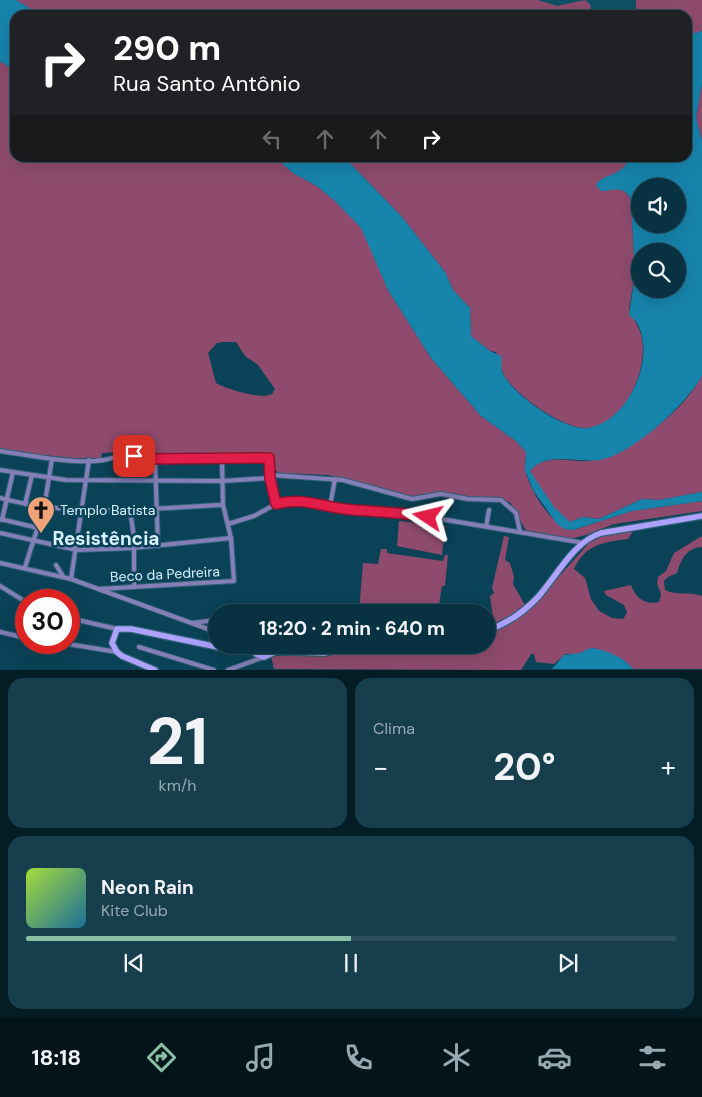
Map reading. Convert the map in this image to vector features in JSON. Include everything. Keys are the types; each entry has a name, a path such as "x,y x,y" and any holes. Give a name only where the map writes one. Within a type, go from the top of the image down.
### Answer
{"main road":[{"path":"496,627 526,608 584,543 601,533 702,516"},
{"path":"155,670 117,652 112,643 117,629 131,629 208,646"},
{"path":"259,654 264,657 270,654"}],"street":[{"path":"0,451 52,458 90,460 112,458"},
{"path":"134,456 155,459 269,458 270,476 276,504"},
{"path":"25,568 44,508 52,458"},
{"path":"155,459 158,546"},
{"name":"Beco da Pedreira","path":"99,589 234,581 228,524 223,505 222,459"},
{"path":"71,579 90,460"},
{"path":"0,470 50,479 86,481 222,481 270,476 334,479 412,499 442,494 468,499 502,500 516,513 520,532"},
{"path":"13,472 1,520 38,528"},
{"path":"25,504 32,475"},
{"path":"330,506 334,479"},
{"path":"0,498 44,508 82,510 223,505"},
{"path":"228,524 254,516 276,504 299,500 330,506 399,512 584,543"},
{"path":"130,509 134,587"},
{"path":"486,527 489,510"},
{"path":"0,532 77,550 133,548 230,538"},
{"path":"0,563 71,579 208,629"},
{"path":"56,565 64,577"},
{"path":"0,586 15,595"},
{"path":"80,621 117,629"},
{"path":"190,623 208,621"},
{"path":"0,632 15,635"},
{"path":"80,646 117,652"},
{"path":"139,647 214,670"},
{"path":"249,662 254,654"},
{"path":"228,670 264,657"}],"shaded area":[{"path":"0,0 16,0 33,10 10,10 10,68 0,61"},
{"path":"16,0 538,0 557,6 585,0 590,4 591,10 33,10"},
{"path":"523,0 673,0 675,10 531,10"},
{"path":"636,0 702,0 702,31 692,34 692,10 639,10 636,8"},
{"path":"702,31 702,84 696,118 702,140 702,376 684,400 659,425 631,447 604,459 555,459 546,461 537,464 530,471 554,507 570,522 583,517 599,519 642,499 659,500 702,492 702,501 632,511 573,530 564,529 557,524 533,490 525,470 526,452 516,441 481,416 431,358 388,290 361,228 335,201 317,186 293,173 281,162 349,162 402,217 445,272 453,290 470,308 471,336 490,351 501,356 502,371 515,390 526,400 553,418 578,428 588,428 602,423 615,414 635,386 641,370 643,353 642,337 637,323 629,315 631,298 686,298 686,243 633,243 633,233 686,233 686,178 631,178 631,200 629,195 622,190 601,191 596,185 599,181 621,169 628,162 692,162 692,34"},
{"path":"0,61 10,68 10,162 281,162 293,173 317,186 362,228 388,290 431,358 481,416 516,441 526,452 526,472 532,489 550,516 565,528 573,530 632,511 702,501 702,511 614,524 586,535 569,539 528,534 510,502 446,493 415,498 403,496 360,482 328,475 279,473 275,470 274,460 268,458 140,457 138,451 102,453 101,458 74,458 0,451","holes":["236,342 245,356 258,365 275,389 272,394 252,395 216,383 208,353 217,343"]},
{"path":"702,84 702,140 696,118"},
{"path":"349,162 628,162 622,171 615,174 605,191 613,189 624,191 631,200 631,233 633,233 633,243 631,243 631,298 629,310 641,334 643,351 637,380 623,406 613,417 601,424 588,428 568,424 556,419 532,403 513,387 505,377 496,352 490,351 471,336 470,308 453,290 445,272 402,217"},
{"path":"702,376 702,492 659,500 642,499 599,519 583,517 570,522 552,506 537,485 530,471 536,465 549,460 588,461 624,447 650,431 674,412 694,389"},
{"path":"399,521 445,526 442,555 397,546"},
{"path":"633,531 628,539 611,541 590,549 584,554 574,569 585,578 591,599 599,611 612,618 623,619 627,613 624,605 606,595 604,591 631,585 635,594 641,600 654,603 659,602 661,594 657,583 658,577 666,571 674,553 702,536 702,547 688,552 682,559 677,573 664,581 665,590 670,592 702,596 702,669 633,669 622,659 594,648 577,654 566,654 554,664 536,662 534,654 531,654 521,670 274,669 271,656 496,654 496,629 512,622 528,611 590,542 604,535"},
{"path":"504,536 509,537 505,560 510,563 514,577 513,584 525,605 507,618 496,622 496,604 491,604 490,596 494,593 492,588"},
{"path":"381,549 387,549 387,553 443,561 445,555 448,555 445,586 442,586 439,604 360,604 363,563 378,564"},
{"path":"590,648 614,654 633,669 552,669 564,655 580,653"}],"place":[{"name":"Templo Batista","path":"41,534"}],"district":[{"name":"Resistência","path":"106,538"}],"route":[{"path":"134,456 144,459 192,460 269,458 270,478 276,504 290,500 299,500 344,509 380,510 428,517"}]}
